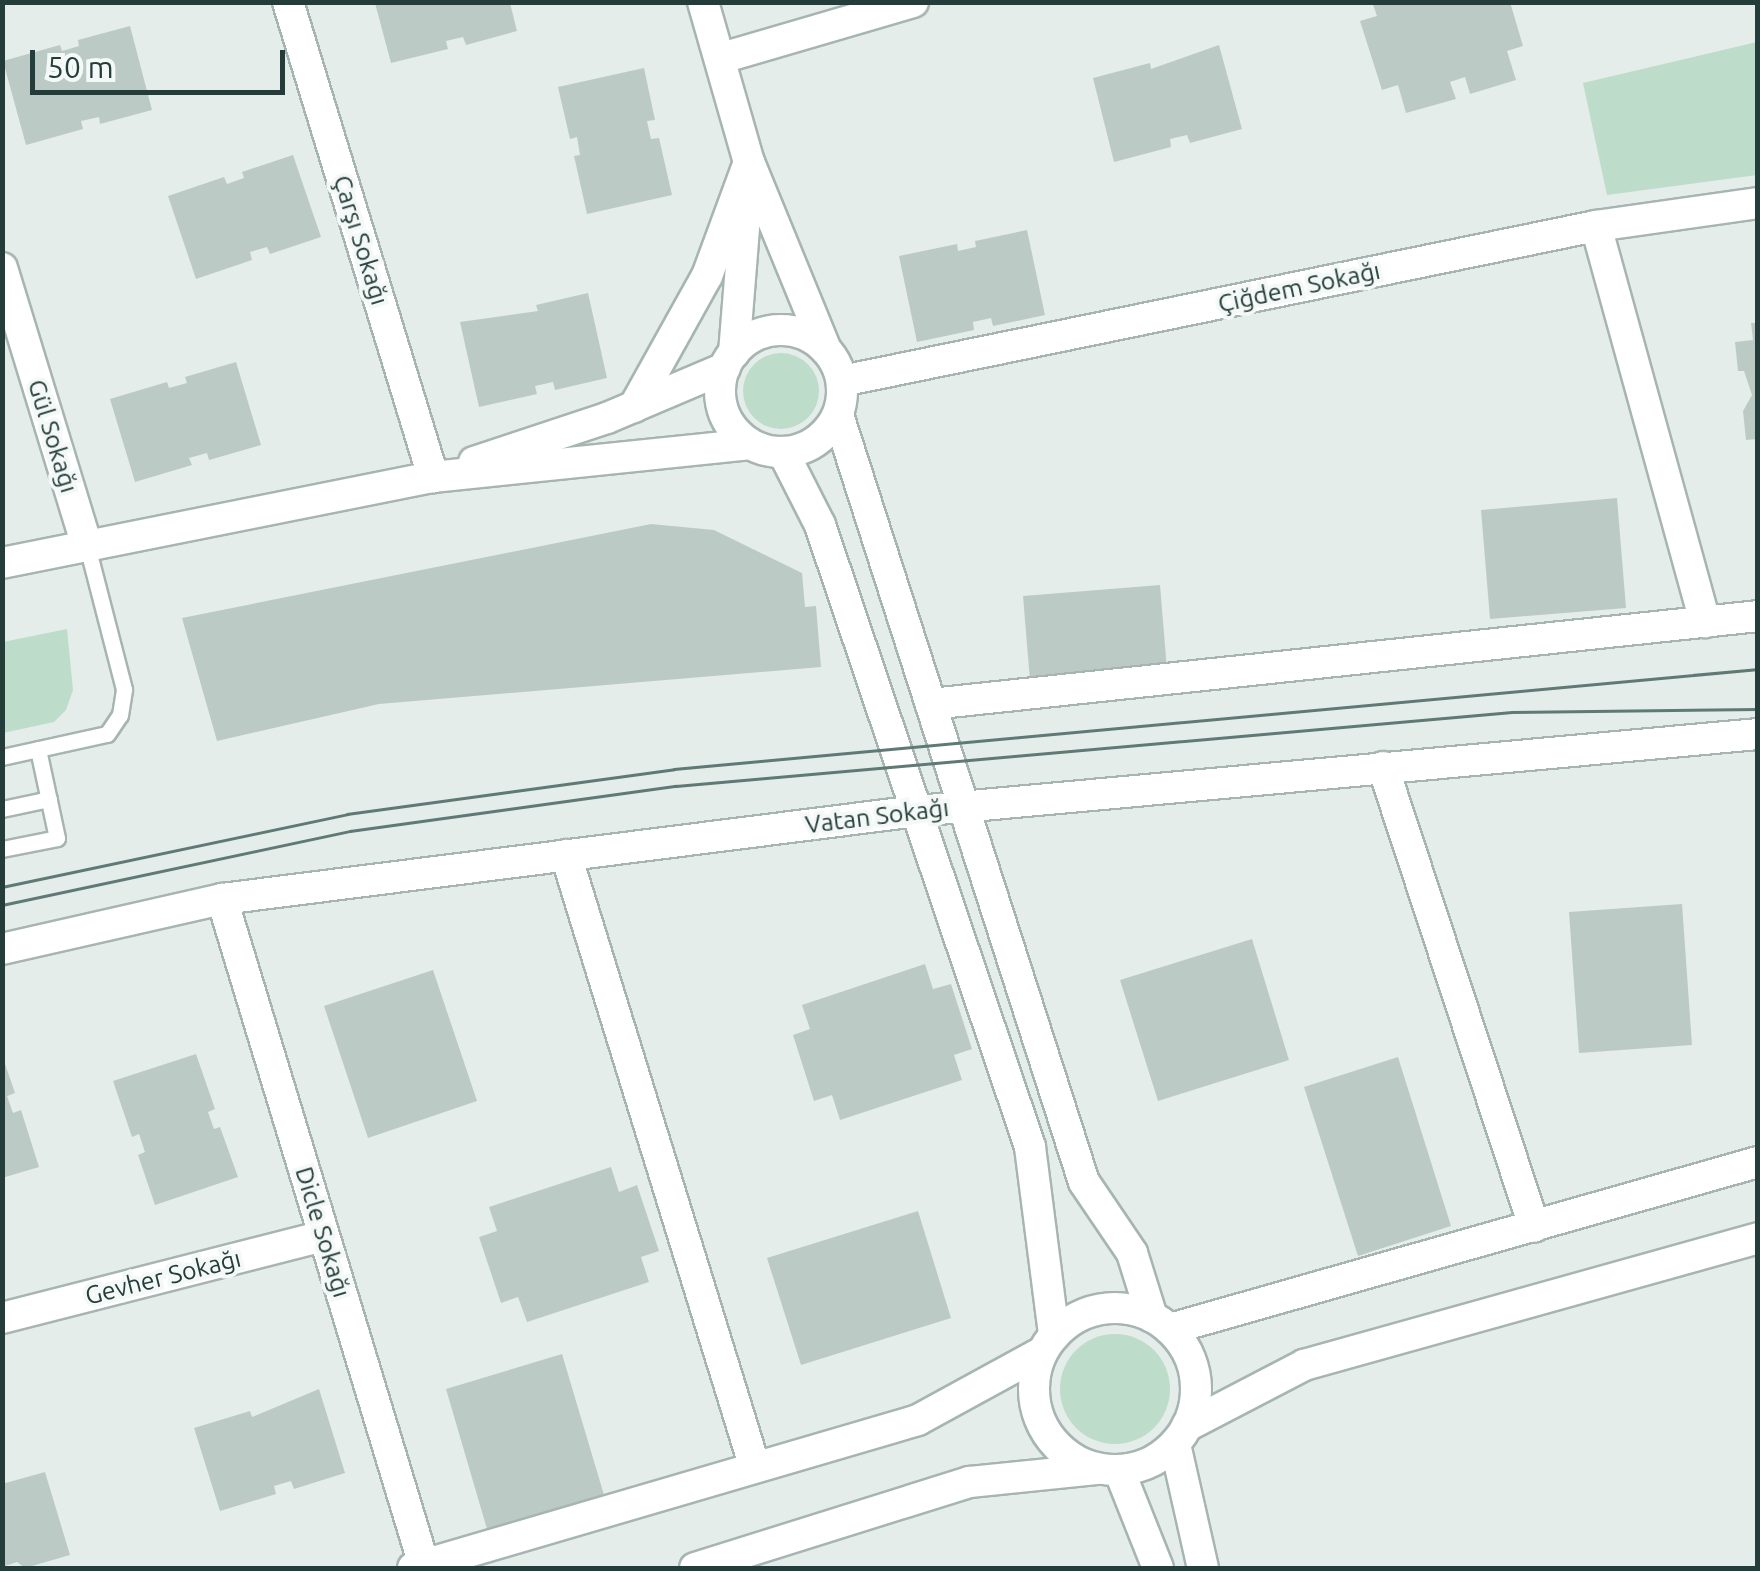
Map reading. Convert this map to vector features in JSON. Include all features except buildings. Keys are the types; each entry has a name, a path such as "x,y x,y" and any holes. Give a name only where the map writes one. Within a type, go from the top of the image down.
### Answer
{"street":[{"name":"Çarşı Sokağı","path":"288,2 433,477"},
{"path":"704,2 749,162 842,381 838,415 1084,1182 1132,1253 1161,1323 1188,1355 1196,1385 1181,1435 1204,1568"},
{"path":"722,58 914,2"},
{"path":"634,407 707,276 749,162"},
{"path":"749,162 726,419 750,444"},
{"name":"Çiğdem Sokağı","path":"842,381 1596,226 1758,204"},
{"path":"1596,226 1704,622"},
{"name":"Gül Sokağı","path":"2,268 87,546"},
{"path":"433,477 634,407 779,331 826,350"},
{"path":"2,563 433,477 750,444 783,452 816,442 838,415"},
{"path":"783,452 820,525 1030,1147 1048,1344 1034,1393 1046,1434 1060,1449 1108,1470 1158,1568"},
{"path":"931,704 1758,616"},
{"name":"Vatan Sokağı","path":"2,949 222,898 917,811 1758,734"},
{"path":"1383,768 1534,1227"},
{"path":"566,856 755,1468"},
{"name":"Dicle Sokağı","path":"222,898 418,1567"},
{"path":"418,1567 918,1420 1048,1344 1090,1312 1111,1308 1161,1323 1534,1227 1758,1162"},
{"name":"Gevher Sokağı","path":"2,1318 324,1236"},
{"path":"695,1568 970,1482 1140,1466 1181,1435 1304,1365 1758,1238"}],"lane":[{"path":"2,757 108,734 124,702 87,546"},
{"path":"2,849 57,838 38,749"},
{"path":"2,809 49,799"}],"green space":[{"path":"1757,42 1757,175 1607,195 1583,83"},
{"path":"781,353 808,364 819,391 808,418 781,429 754,418 743,391 754,364"},
{"path":"67,629 73,690 66,710 54,722 3,733 3,642"},
{"path":"1115,1334 1136,1338 1154,1350 1166,1368 1170,1389 1166,1410 1154,1428 1136,1440 1115,1444 1094,1440 1076,1428 1064,1410 1060,1389 1064,1368 1076,1350 1094,1338"}],"tram line":[{"path":"2,887 347,814 674,769 1758,669"},
{"path":"2,905 350,831 676,786 1512,712 1758,709"}]}
